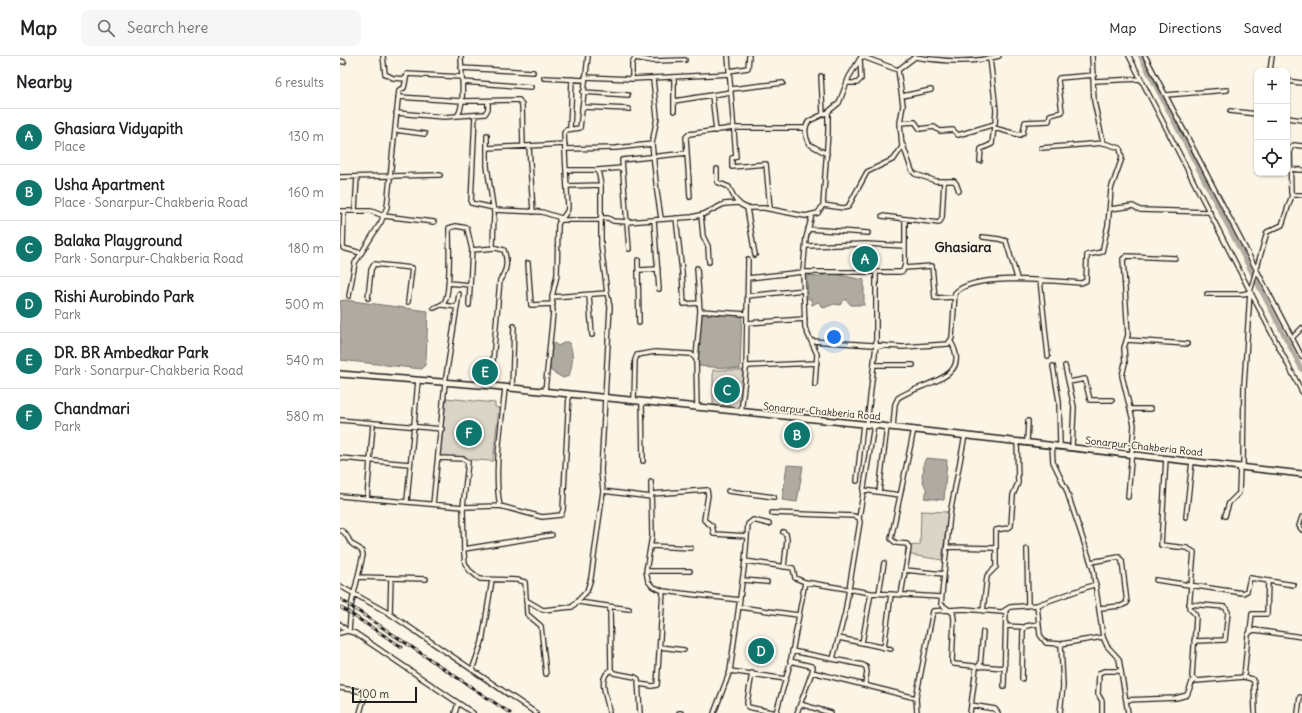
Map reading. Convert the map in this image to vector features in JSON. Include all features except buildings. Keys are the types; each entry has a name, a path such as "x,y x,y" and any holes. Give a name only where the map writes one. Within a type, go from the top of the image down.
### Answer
{"main road":[{"name":"Sonarpur-Chakberia Road","path":"340,374 545,391 697,408 914,429 1302,474"}],"street":[{"path":"384,56 384,70 387,76 406,79"},
{"path":"457,116 460,113 462,101 461,56"},
{"path":"545,391 552,297 557,275 560,219 568,211 565,131 580,128 588,56"},
{"path":"728,56 736,157 732,158 732,166 766,164 770,209"},
{"path":"544,78 653,79 730,73 748,68 749,56"},
{"path":"898,70 914,56 948,62 999,56"},
{"path":"1092,56 1094,101 1104,143"},
{"path":"1129,56 1302,392"},
{"path":"1145,56 1302,357"},
{"path":"1270,68 1272,56"},
{"path":"632,79 632,63 636,57 653,61 685,60"},
{"path":"861,57 898,70"},
{"path":"827,154 809,144 805,128 809,120 828,112 839,103 846,83 861,57"},
{"path":"846,83 857,83 861,79 861,57"},
{"path":"980,161 980,151 992,144 995,124 996,110 990,58"},
{"path":"461,68 533,72"},
{"path":"823,205 848,207 867,172 894,158 899,153 902,147 900,123 903,105 898,70"},
{"path":"349,296 353,268 384,216 391,176 399,89 404,88 408,74 462,77"},
{"path":"994,128 1020,135 1023,133 1025,122 1049,121 1050,115 1062,112 1059,78 1094,75"},
{"path":"821,76 823,114"},
{"path":"674,78 674,111"},
{"path":"570,129 572,79"},
{"path":"653,79 658,117 652,144 661,218"},
{"path":"1094,81 1141,79"},
{"path":"462,82 531,87"},
{"path":"1290,82 1302,83"},
{"path":"674,101 712,95 731,90 783,83"},
{"path":"902,96 931,90"},
{"path":"1166,95 1227,90"},
{"path":"583,92 628,95"},
{"path":"712,95 716,131"},
{"path":"398,97 462,101 516,100 521,102 523,146"},
{"path":"396,113 444,117 483,115 486,112 488,101"},
{"path":"582,107 629,109"},
{"path":"1230,111 1254,114"},
{"path":"717,169 717,182 729,187 739,203 747,208 770,209 789,214 812,215 822,210 827,154 828,112"},
{"path":"475,115 472,203 494,209 546,213 560,219 608,218 613,221 628,222 701,215 724,204 739,203"},
{"path":"1290,118 1302,120"},
{"path":"900,123 914,122 920,129 934,127 940,131 953,130 958,135 995,124"},
{"path":"690,197 687,135 733,128 805,128"},
{"path":"395,130 425,134"},
{"path":"487,135 487,166 494,209 493,242 495,248"},
{"path":"901,140 912,171 921,177 936,182 954,181 959,191"},
{"path":"879,492 890,427 895,404 898,398 947,376 955,368 956,353 951,342 955,293 964,286 1017,278 1082,283 1086,281 1087,255 1102,252 1107,233 1111,189 1122,158 1120,148 1104,143 1041,148"},
{"path":"487,148 565,144"},
{"path":"565,149 652,144"},
{"path":"530,146 533,212"},
{"path":"1225,516 1229,503 1239,493 1250,292 1253,287 1267,232 1282,225 1292,195 1290,170 1291,147 1302,146"},
{"path":"629,249 622,160 687,154"},
{"path":"566,170 622,168"},
{"path":"526,600 543,610 562,610 572,607 587,591 591,578 604,491 601,471 610,307 607,293 600,219 601,185 598,170"},
{"path":"1290,170 1302,170"},
{"path":"340,177 440,175"},
{"path":"355,210 357,177"},
{"path":"882,216 936,223 941,222 944,181"},
{"path":"567,186 601,185"},
{"path":"1292,195 1302,195"},
{"path":"1110,209 1133,206 1140,210 1210,212"},
{"path":"747,208 755,255"},
{"path":"361,253 343,248 342,211 371,211 384,216 434,222"},
{"path":"701,215 703,236 708,246 709,262"},
{"path":"812,215 808,229 806,246 804,290 806,335 812,342 817,354 816,385"},
{"path":"676,218 684,304 699,303"},
{"path":"904,268 905,219"},
{"path":"654,220 659,289"},
{"path":"442,305 446,299 448,283 449,228 456,226 467,228 470,236 472,249 469,305"},
{"path":"808,229 868,233"},
{"path":"983,237 1006,241 1017,278"},
{"path":"806,246 866,244 905,246"},
{"path":"472,249 495,248 504,250 506,272 500,280 492,386"},
{"path":"1128,497 1134,425 1122,376 1125,363 1124,348 1128,340 1124,257 1175,258"},
{"path":"741,412 746,369 748,259"},
{"path":"638,260 639,323"},
{"path":"528,263 531,304 552,304"},
{"path":"368,298 371,270 374,264 412,268 408,302"},
{"path":"748,278 804,272 896,273 903,271 904,268 932,266 935,298 954,297"},
{"path":"697,268 700,311 696,359 697,408"},
{"path":"638,270 658,269"},
{"path":"857,481 876,345 876,272"},
{"path":"1040,280 1048,356"},
{"path":"448,283 470,285"},
{"path":"747,296 804,290"},
{"path":"1207,294 1243,294 1250,292"},
{"path":"552,297 607,293"},
{"path":"433,504 442,429 445,383 458,294"},
{"path":"589,294 592,335"},
{"path":"434,308 442,305 457,307"},
{"path":"700,311 747,314"},
{"path":"747,323 805,318"},
{"path":"512,388 514,326"},
{"path":"1292,338 1302,328"},
{"path":"1128,340 1188,344"},
{"path":"812,342 915,347 951,342"},
{"path":"634,401 636,355 655,352 691,354 696,359"},
{"path":"746,369 748,366 785,366 817,363"},
{"path":"874,365 914,365"},
{"path":"1053,366 1058,396 1060,446"},
{"path":"1065,366 1074,407 1072,447"},
{"path":"1069,382 1085,379 1090,400 1112,400"},
{"path":"407,501 418,381"},
{"path":"500,506 498,494 500,437 505,388"},
{"path":"340,496 464,507 500,506 542,517 561,515 563,510 568,394"},
{"path":"642,402 643,461"},
{"path":"1130,409 1151,409"},
{"path":"340,420 442,429"},
{"path":"1027,442 1028,421"},
{"path":"366,498 371,461 373,424"},
{"path":"833,659 849,590 860,522 858,518 874,425"},
{"path":"901,594 908,545 893,543 891,539 914,429"},
{"path":"965,435 950,514 941,597 943,607 950,610 954,619 952,662 980,667 1005,668"},
{"path":"983,611 987,576 996,567 996,530 1011,526 1013,495 1018,483 1017,441"},
{"path":"1052,445 1052,462 1066,489 1091,562 1100,608 1103,637 1107,646 1119,659 1128,713"},
{"path":"340,458 410,464"},
{"path":"438,458 464,459 468,462 464,507 465,563 474,576 485,581 523,580 526,585 526,614 541,626 546,674"},
{"path":"1126,700 1176,698 1187,695 1193,680 1196,617 1195,614 1190,611 1189,604 1194,552 1187,548 1162,545 1166,458"},
{"path":"1186,517 1192,461"},
{"path":"651,482 651,546 646,571 648,581 652,586 663,591 740,600"},
{"path":"604,491 651,495 707,490 708,495 704,520 712,526 714,534 747,536"},
{"path":"863,490 900,495"},
{"path":"728,491 774,497"},
{"path":"772,513 854,516 858,518"},
{"path":"1302,517 1299,526 1302,530"},
{"path":"714,713 730,671 746,561 749,521 757,520 769,524"},
{"path":"340,530 345,532 351,543 363,552 348,631"},
{"path":"783,532 786,534 787,540 784,566"},
{"path":"464,549 552,535"},
{"path":"651,546 691,548"},
{"path":"947,547 996,548"},
{"path":"1027,549 1028,606"},
{"path":"1091,562 1119,557 1122,561 1127,603 1125,605 1100,608"},
{"path":"746,561 793,568 795,578 805,582 849,590 941,597"},
{"path":"879,593 884,563"},
{"path":"905,570 944,574"},
{"path":"646,571 690,571"},
{"path":"359,576 426,579"},
{"path":"390,614 391,578"},
{"path":"1156,580 1191,584 1243,593 1247,591 1250,578 1294,586"},
{"path":"472,670 482,642 492,580"},
{"path":"743,580 767,582"},
{"path":"1244,678 1248,635 1250,632 1252,614 1267,614 1268,581"},
{"path":"752,673 747,706 757,711 776,713 790,661 805,582"},
{"path":"917,713 916,698 932,614 936,610 1006,610 1010,607 1037,605 1096,584"},
{"path":"340,586 390,614 536,713"},
{"path":"639,684 652,686 657,685 663,591"},
{"path":"862,643 871,592"},
{"path":"884,648 891,594"},
{"path":"578,602 610,608 629,609"},
{"path":"1189,604 1225,607 1228,612 1225,640 1194,641"},
{"path":"1037,605 1038,624 1042,640 1046,643 1061,644 1103,637"},
{"path":"739,607 798,615"},
{"path":"610,608 611,670"},
{"path":"1004,686 1006,610"},
{"path":"340,624 348,631 355,633 473,713"},
{"path":"1006,626 1024,627 1038,624"},
{"path":"1022,679 1024,627"},
{"path":"1250,632 1255,630 1302,637"},
{"path":"340,633 348,631"},
{"path":"980,667 983,632"},
{"path":"838,638 891,649"},
{"path":"1060,713 1063,686 1061,644"},
{"path":"660,647 684,650"},
{"path":"792,651 866,667 867,672 865,684"},
{"path":"790,661 813,667 797,713"},
{"path":"970,713 976,672 976,668 974,666"},
{"path":"611,670 614,673 635,677 639,684 640,713"},
{"path":"609,712 603,681 605,675 611,670"},
{"path":"730,671 786,679"},
{"path":"1102,713 1102,701 1098,694 1099,673 1104,671 1121,671"},
{"path":"812,672 865,684 916,698"},
{"path":"1193,680 1249,678 1254,682 1255,713"},
{"path":"340,688 366,692 360,713"},
{"path":"1298,713 1300,697"},
{"path":"455,713 458,703"},
{"path":"800,704 831,713"},
{"path":"970,705 995,709 998,713"},
{"path":"989,708 989,713"}],"shaded area":[{"path":"830,273 864,280 864,305 851,305 845,299 840,305 834,304 824,308 818,302 812,305 811,299 808,299 807,275 818,277"},
{"path":"345,300 428,311 426,360 422,369 340,360 340,301"},
{"path":"704,313 742,316 740,369 698,366 699,330 701,315"},
{"path":"565,342 569,342 572,350 572,359 569,376 563,378 551,371 549,362 551,346 554,343 558,346"},
{"path":"479,364 492,364 491,381 477,379"},
{"path":"713,370 743,370 740,408 713,405"},
{"path":"446,398 495,403 495,407 499,408 493,461 440,458"},
{"path":"926,458 947,460 944,500 924,498 927,491 922,475 924,470 923,465"},
{"path":"787,465 803,466 797,502 782,500"},
{"path":"921,511 948,512 942,560 905,554 906,546 920,545"},
{"path":"753,641 771,643 768,662 752,660"}],"waterway":[{"path":"1140,56 1302,370"}],"railway":[{"path":"340,599 510,713"},
{"path":"340,607 402,647"}],"place":[{"name":"Ghasiara Vidyapith","path":"865,259"},
{"name":"DR. BR Ambedkar Park","path":"485,372"},
{"name":"Balaka Playground","path":"727,390"},
{"name":"Chandmari","path":"469,433"},
{"name":"Usha Apartment","path":"797,435"},
{"name":"Rishi Aurobindo Park","path":"761,651"}],"district":[{"name":"Ghasiara","path":"963,247"}]}
